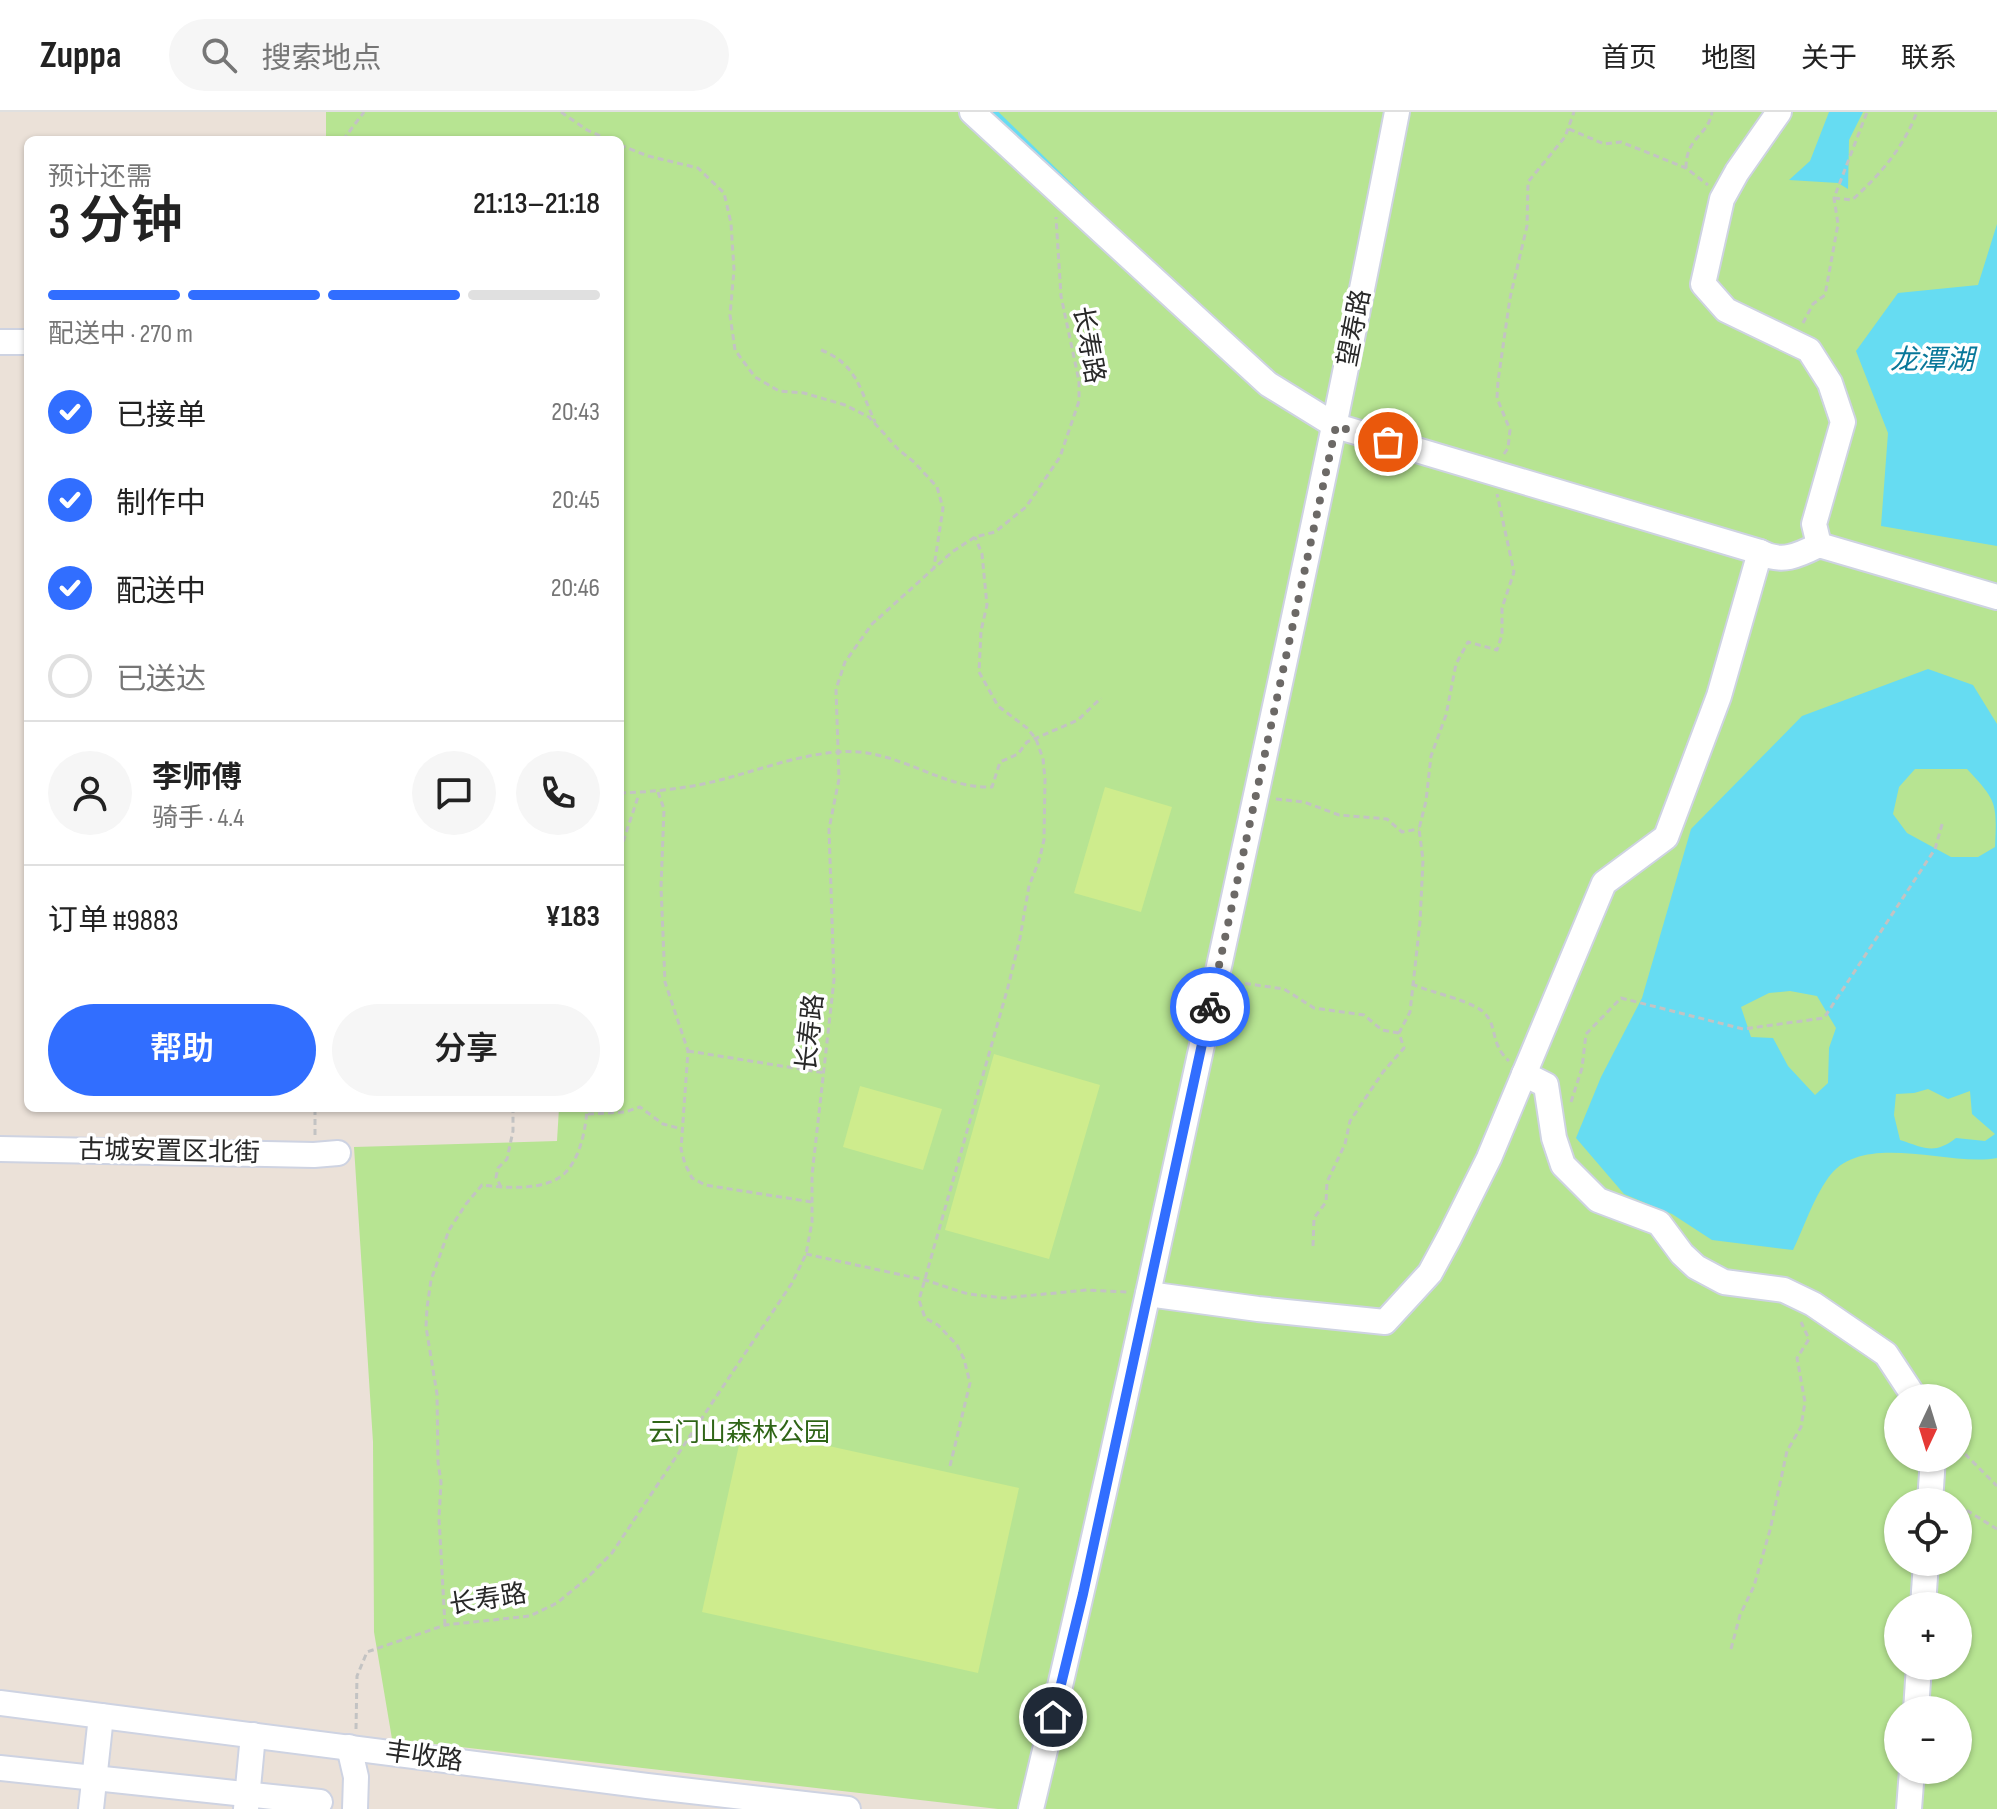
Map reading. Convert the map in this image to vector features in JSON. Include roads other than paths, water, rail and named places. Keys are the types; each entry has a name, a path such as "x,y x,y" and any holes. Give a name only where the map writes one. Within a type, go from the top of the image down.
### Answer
{"street":[{"path":"972,112 1268,384 1336,426 1770,557 1790,559 1819,545 1997,597"},
{"name":"望寿路","path":"1031,1809 1083,1594 1217,979 1336,426 1397,112"},
{"path":"1779,112 1722,199 1703,284 1726,310 1809,350 1830,383 1843,422 1814,524 1819,545"},
{"path":"0,342 24,342"},
{"path":"1148,1294 1385,1322 1430,1273 1489,1158 1604,883 1666,837 1719,696 1760,552"},
{"path":"1524,1074 1546,1085 1554,1138 1563,1165 1598,1200 1659,1223 1696,1267 1724,1282 1784,1290 1813,1304 1886,1354 1906,1384"},
{"name":"古城安置区北街","path":"0,1149 326,1154"},
{"name":"丰收路","path":"0,1703 349,1747 645,1798 848,1809"},
{"path":"91,1809 101,1716"},
{"path":"246,1809 253,1735"},
{"path":"349,1747 356,1777 355,1809"},
{"path":"0,1768 320,1802"},
{"path":"1909,1809 1911,1784"}],"water":[{"path":"1829,112 1863,112 1849,140 1848,189 1838,183 1789,180 1810,161"},
{"name":"龙潭湖","path":"1997,224 1997,546 1881,526 1888,433 1856,351 1898,293 1978,285"},
{"path":"1928,669 1973,685 1997,724 1997,1158 1883,1153 1862,1156 1843,1164 1823,1186 1793,1250 1712,1240 1672,1214 1624,1194 1576,1138 1601,1077 1642,998 1691,829 1802,716","holes":["1915,769 1967,769 1993,804 1995,847 1978,857 1951,857 1907,833 1893,814 1899,787","1790,991 1817,996 1836,1028 1829,1048 1828,1083 1815,1095 1788,1066 1773,1038 1751,1037 1741,1007 1769,993","1928,1089 1948,1099 1970,1091 1972,1114 1995,1134 1985,1141 1956,1138 1935,1148 1900,1140 1894,1115 1896,1094"]}],"waterway":[{"path":"995,112 1087,202"}],"park label":[{"name":"云门山森林公园","path":"739,1433"}]}
